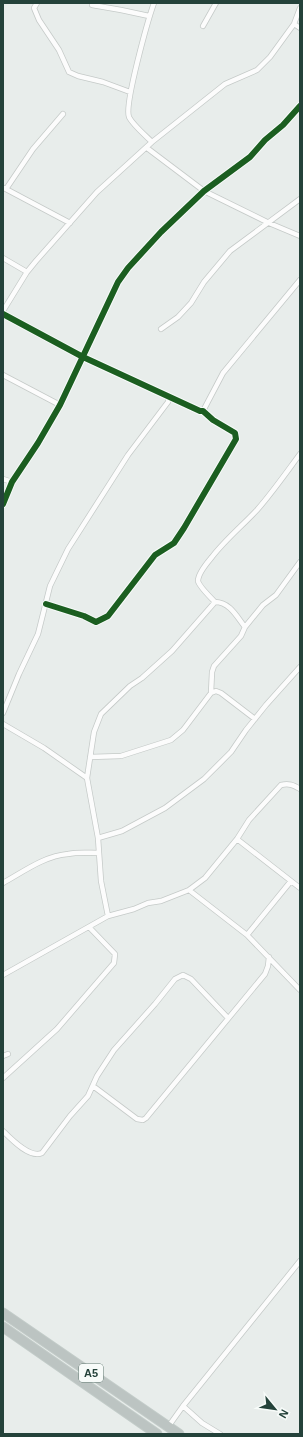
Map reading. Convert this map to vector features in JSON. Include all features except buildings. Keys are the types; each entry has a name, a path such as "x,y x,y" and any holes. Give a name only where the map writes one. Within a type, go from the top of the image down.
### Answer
{"highway":[{"name":"A5","path":"3,1313 179,1434"},
{"name":"A5","path":"3,1327 157,1434"}],"street":[{"path":"37,3 34,8 39,20 59,50 69,72 130,92"},
{"path":"152,142 129,117 128,109 130,92 154,3"},
{"path":"203,26 216,3"},
{"path":"92,5 150,16"},
{"path":"46,604 84,616 96,622 101,621 108,616 155,555 174,543 236,439 235,433 213,420 203,411 169,398 83,357 3,313 27,272 97,192 152,142 225,84 257,70 270,57 294,24 300,8"},
{"path":"294,24 300,28"},
{"path":"3,504 12,482 38,443 60,405 118,282 128,268 161,232 204,190 250,157 300,106"},
{"path":"63,114 33,148 4,188 70,223"},
{"path":"147,148 204,190 269,223 300,236"},
{"path":"161,329 178,317 191,303 204,282 230,251 300,199"},
{"path":"3,258 27,272"},
{"path":"203,411 223,374 300,280"},
{"path":"3,375 60,405"},
{"path":"3,712 38,634 50,586 68,549 128,455 168,402 169,398"},
{"path":"245,627 229,606 220,602 215,602 199,584 198,579 201,572 220,546 256,511 300,454"},
{"path":"3,479 12,482"},
{"path":"90,757 121,756 150,745 171,740 184,730 211,693 212,672 214,666 241,636 245,627 263,605 276,595 300,562"},
{"path":"108,916 101,881 98,838 87,778 94,732 100,714 130,686 142,678 172,651 215,602"},
{"path":"98,838 122,830 165,808 204,779 231,752 255,719 300,667"},
{"path":"211,693 216,691 221,693 255,719"},
{"path":"3,724 44,748 87,778"},
{"path":"3,975 108,916 134,909 148,903 161,901 189,890 205,878 237,839 249,820 280,785 293,785 300,789"},
{"path":"237,839 300,888"},
{"path":"3,883 34,865 52,857 67,854 99,853"},
{"path":"247,935 291,882"},
{"path":"189,890 247,935 300,990"},
{"path":"3,1078 57,1029 114,963 116,954 89,927"},
{"path":"93,1086 137,1119 143,1120 265,974 269,957"},
{"path":"3,1131 16,1144 32,1154 38,1155 45,1149 70,1116 88,1096 114,1050 179,976 184,975 191,979 228,1018"},
{"path":"168,1427 183,1406 300,1261"},
{"path":"183,1406 202,1423 220,1434"}],"cycle path":[{"path":"3,504 12,482 38,443 60,405 118,282 128,268 161,232 204,191 250,157 300,106"},
{"path":"3,314 83,357 200,411 203,411 213,420 235,433 236,439 174,543 155,555 108,616 96,622 84,616 46,604"}]}
